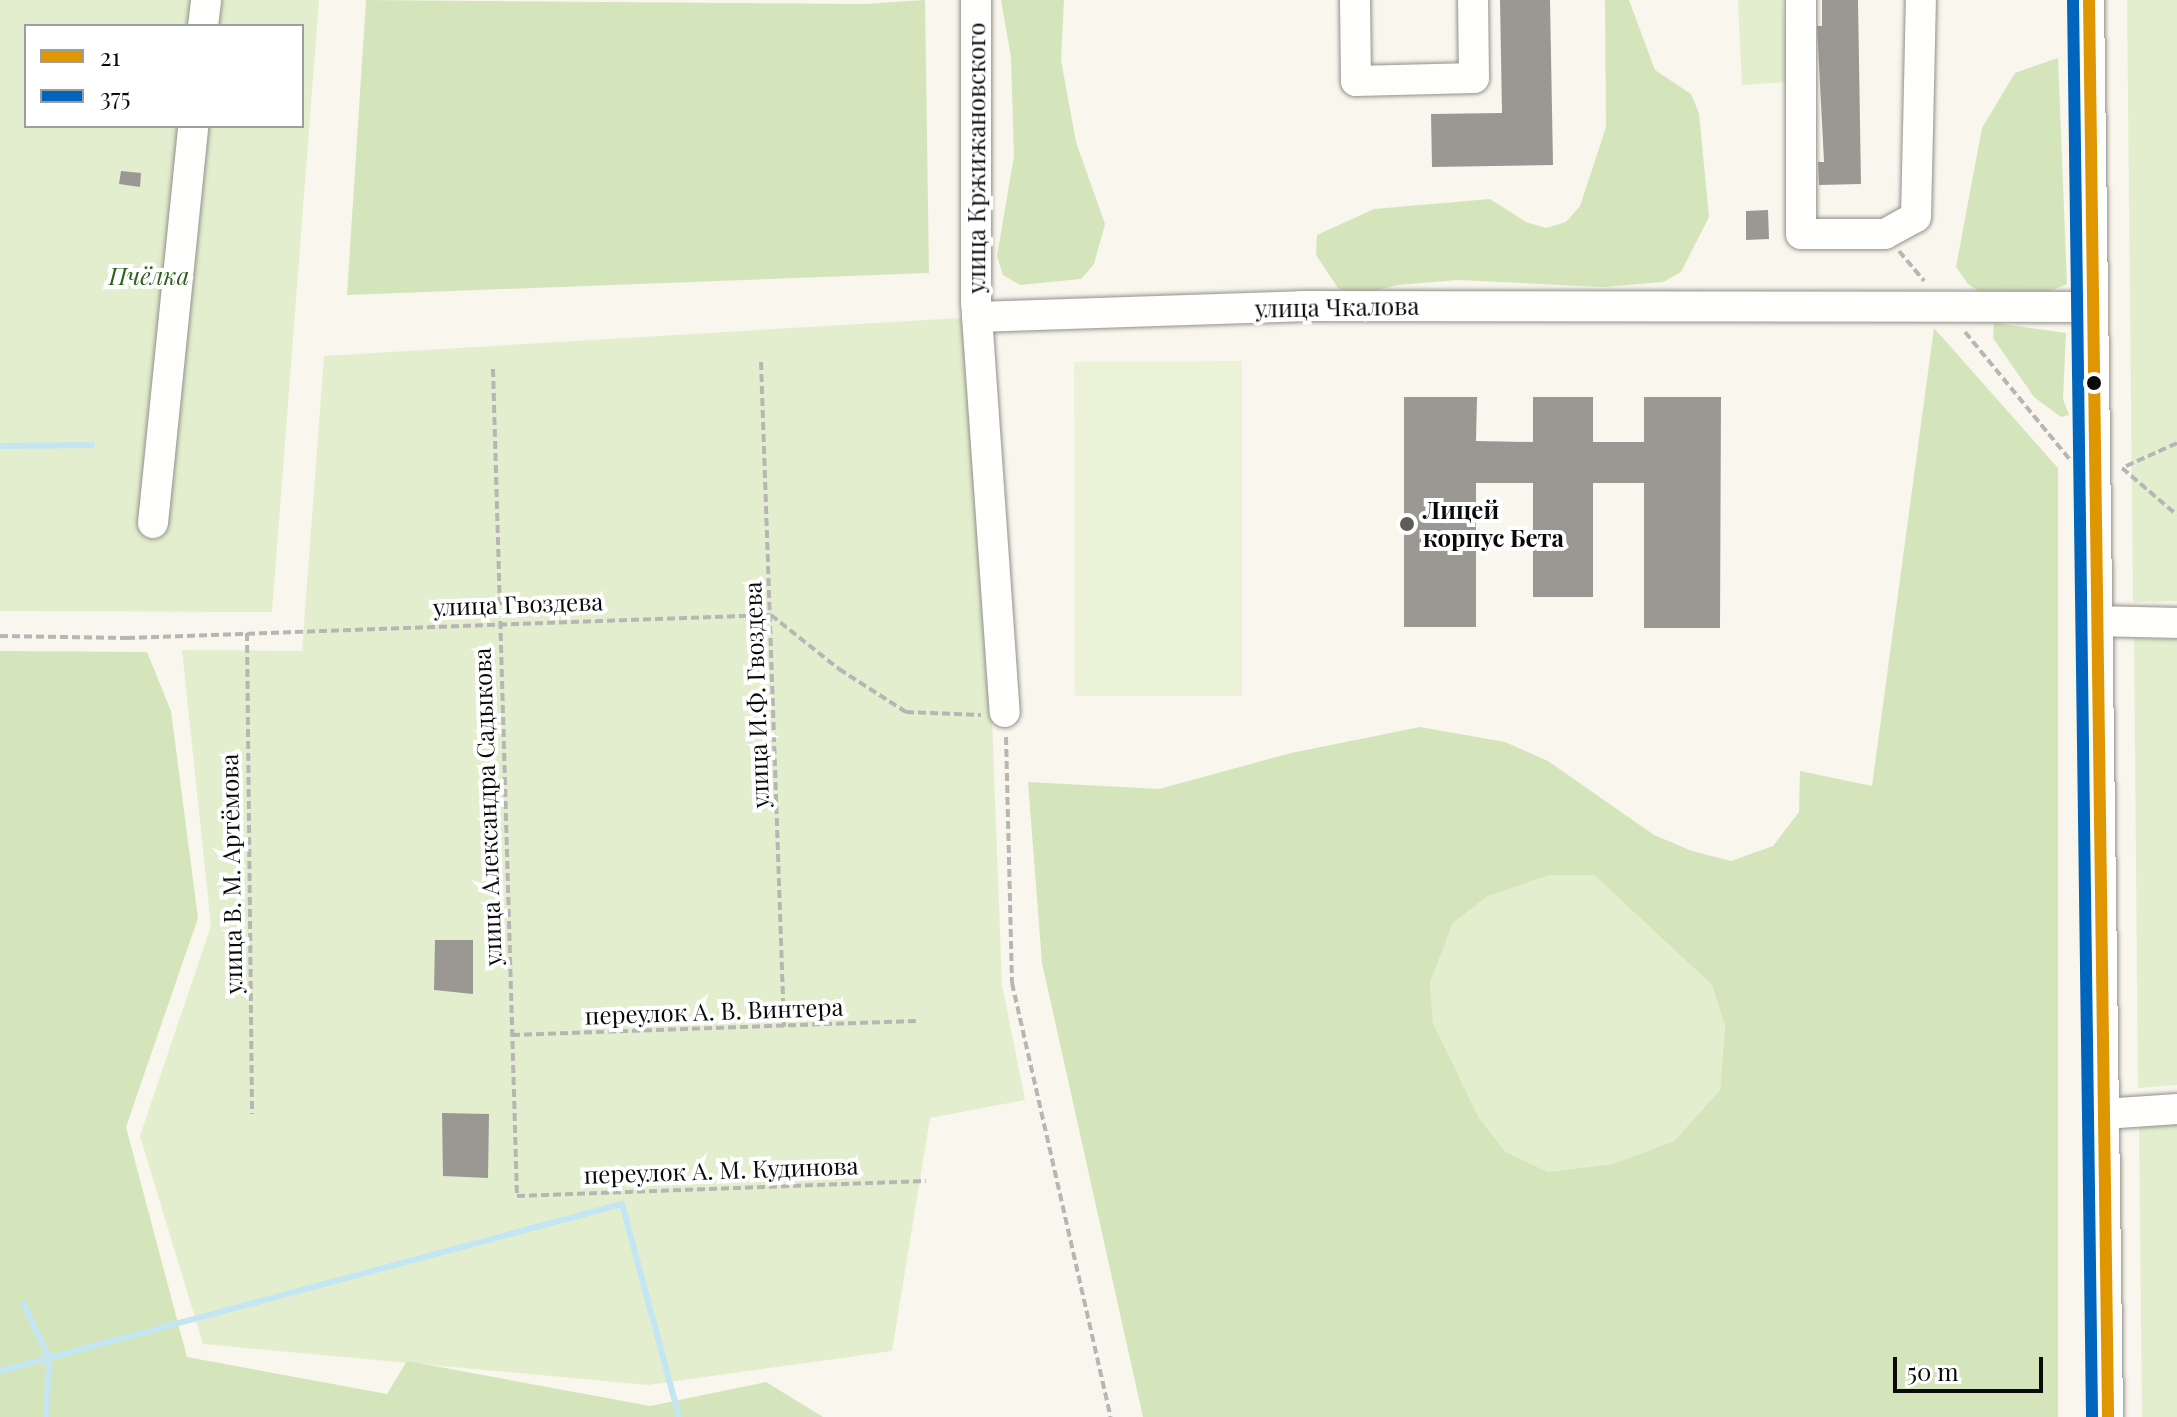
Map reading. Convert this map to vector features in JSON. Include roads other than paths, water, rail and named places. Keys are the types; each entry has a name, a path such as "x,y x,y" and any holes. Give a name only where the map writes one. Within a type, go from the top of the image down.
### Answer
{"street":[{"path":"203,24 206,0"},
{"name":"улица Кржижановского","path":"976,0 977,317"},
{"path":"1355,0 1356,81 1474,78 1473,0"},
{"path":"1801,0 1801,234 1885,234 1916,217 1921,0"},
{"path":"2089,0 2108,1417"},
{"path":"153,523 193,128"},
{"name":"улица Чкалова","path":"977,317 1301,306 2093,307"},
{"path":"977,317 1005,712"},
{"path":"2097,621 2177,623"},
{"path":"2104,1114 2177,1109"}],"waterway":[{"path":"0,446 92,445"},
{"path":"0,1371 622,1204 679,1417"},
{"path":"23,1303 49,1358 46,1417"}],"place":[{"name":"Лицей корпус Бета","path":"1407,524"}],"park label":[{"name":"Пчёлка","path":"149,276"}]}
